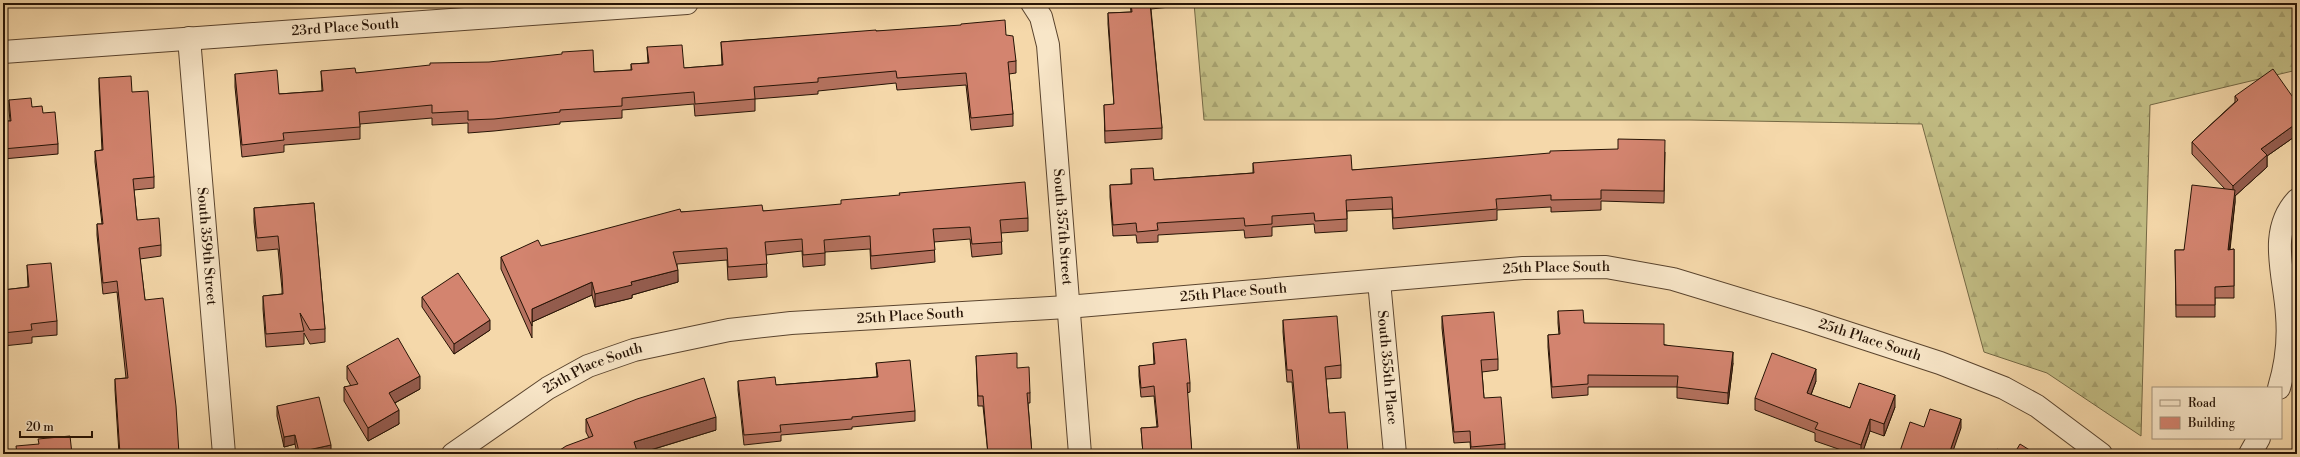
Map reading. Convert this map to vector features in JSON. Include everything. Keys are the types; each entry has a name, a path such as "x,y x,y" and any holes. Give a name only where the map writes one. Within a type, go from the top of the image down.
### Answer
{"street":[{"name":"23rd Place South","path":"3,52 687,3"},
{"name":"South 357th Street","path":"1032,3 1041,18 1048,45 1080,454"},
{"name":"South 359th Street","path":"189,38 224,454"},
{"path":"2279,387 2288,336 2286,293 2280,257 2280,236 2284,217 2297,200"},
{"name":"25th Place South","path":"453,454 548,388 588,366 634,350 680,338 791,322 1068,307 1523,268 1598,267 1672,279 1805,319 1940,363 2004,388 2037,406 2101,454"},
{"name":"South 355th Place","path":"1379,281 1395,454"},
{"path":"2250,454 2258,439"}],"green space":[{"path":"1194,3 2297,3 2297,70 2150,105 2141,436 2047,373 1984,352 1922,124 1690,120 1204,120"}],"building":[{"path":"1131,3 1150,3 1162,128 1105,131 1104,105 1114,104 1108,13 1132,12"},
{"path":"1005,20 1006,35 1013,36 1016,61 1008,62 1013,114 971,118 966,73 897,78 896,71 818,78 818,82 754,87 755,99 695,104 694,92 622,98 622,106 560,110 560,112 494,119 468,120 468,111 432,113 432,105 359,112 360,127 283,133 284,140 242,145 235,74 277,70 279,94 323,91 321,71 355,68 356,73 430,65 430,63 489,62 562,54 562,52 593,50 594,72 632,70 631,64 649,63 647,47 682,45 684,68 723,65 721,42 961,25"},
{"path":"2273,69 2297,103 2297,123 2261,149 2267,155 2233,186 2192,142 2238,100 2235,96"},
{"path":"131,76 132,92 148,91 154,177 133,179 137,220 159,218 161,245 139,248 145,300 163,298 176,406 179,454 120,454 115,379 128,378 117,281 103,283 97,224 103,224 95,151 103,150 99,78"},
{"path":"31,98 32,107 42,106 43,113 55,112 58,144 3,149 3,121 11,121 9,100"},
{"path":"1618,139 1665,140 1664,191 1601,190 1601,199 1551,200 1551,195 1496,199 1497,209 1393,218 1392,197 1346,200 1347,219 1315,221 1314,213 1272,216 1272,224 1245,226 1244,218 1157,223 1158,230 1137,232 1136,223 1113,225 1110,185 1132,184 1131,169 1153,168 1154,180 1254,173 1253,163 1351,155 1352,170 1550,153 1550,151 1618,149"},
{"path":"1025,182 1028,218 1000,220 1002,242 972,244 970,227 933,229 935,250 871,256 870,236 824,240 825,253 803,255 802,239 765,242 767,264 728,267 727,248 673,252 678,270 631,282 632,285 595,294 592,282 532,309 532,326 501,257 538,240 541,246 680,209 681,212 762,205 763,211 841,204 841,200 900,195 899,193"},
{"path":"2192,185 2235,190 2228,250 2234,249 2234,286 2215,287 2215,305 2176,305 2175,250 2184,250"},
{"path":"314,203 325,329 310,330 300,313 304,331 266,334 263,296 283,294 282,275 278,236 257,238 254,208"},
{"path":"51,263 57,321 31,324 32,330 3,333 3,290 29,287 27,265"},
{"path":"458,273 490,320 454,344 422,297"},
{"path":"1583,310 1584,323 1664,324 1664,345 1733,352 1728,393 1677,387 1678,376 1588,375 1588,384 1552,387 1548,335 1560,334 1558,311"},
{"path":"1494,312 1498,359 1481,360 1484,398 1501,397 1505,444 1471,447 1470,431 1454,432 1442,316"},
{"path":"1337,316 1341,365 1325,367 1329,413 1345,412 1348,454 1300,454 1292,370 1287,370 1283,320"},
{"path":"398,338 420,376 389,393 399,410 368,428 344,387 358,384 347,366"},
{"path":"1186,339 1190,383 1187,383 1192,454 1143,454 1141,428 1158,427 1154,386 1141,388 1139,366 1155,364 1153,343"},
{"path":"1017,353 1017,368 1029,367 1030,393 1027,393 1032,454 988,454 983,396 978,396 976,356"},
{"path":"1772,353 1816,369 1807,393 1850,408 1859,383 1895,395 1884,424 1870,419 1861,445 1815,429 1818,423 1755,398"},
{"path":"910,360 915,411 852,417 852,419 780,425 781,432 744,435 738,381 775,377 776,385 878,377 876,363"},
{"path":"704,378 716,417 634,442 638,454 554,454 566,446 593,436 586,419 637,399"},
{"path":"319,397 331,445 299,452 295,435 284,437 277,406"},
{"path":"1930,409 1961,419 1949,454 1899,454 1910,422 1924,427"},
{"path":"70,436 72,454 17,454 16,446 39,444 38,439"},
{"path":"2020,444 2036,454 2014,454"},
{"path":"1997,449 2005,454 1994,454"}]}
